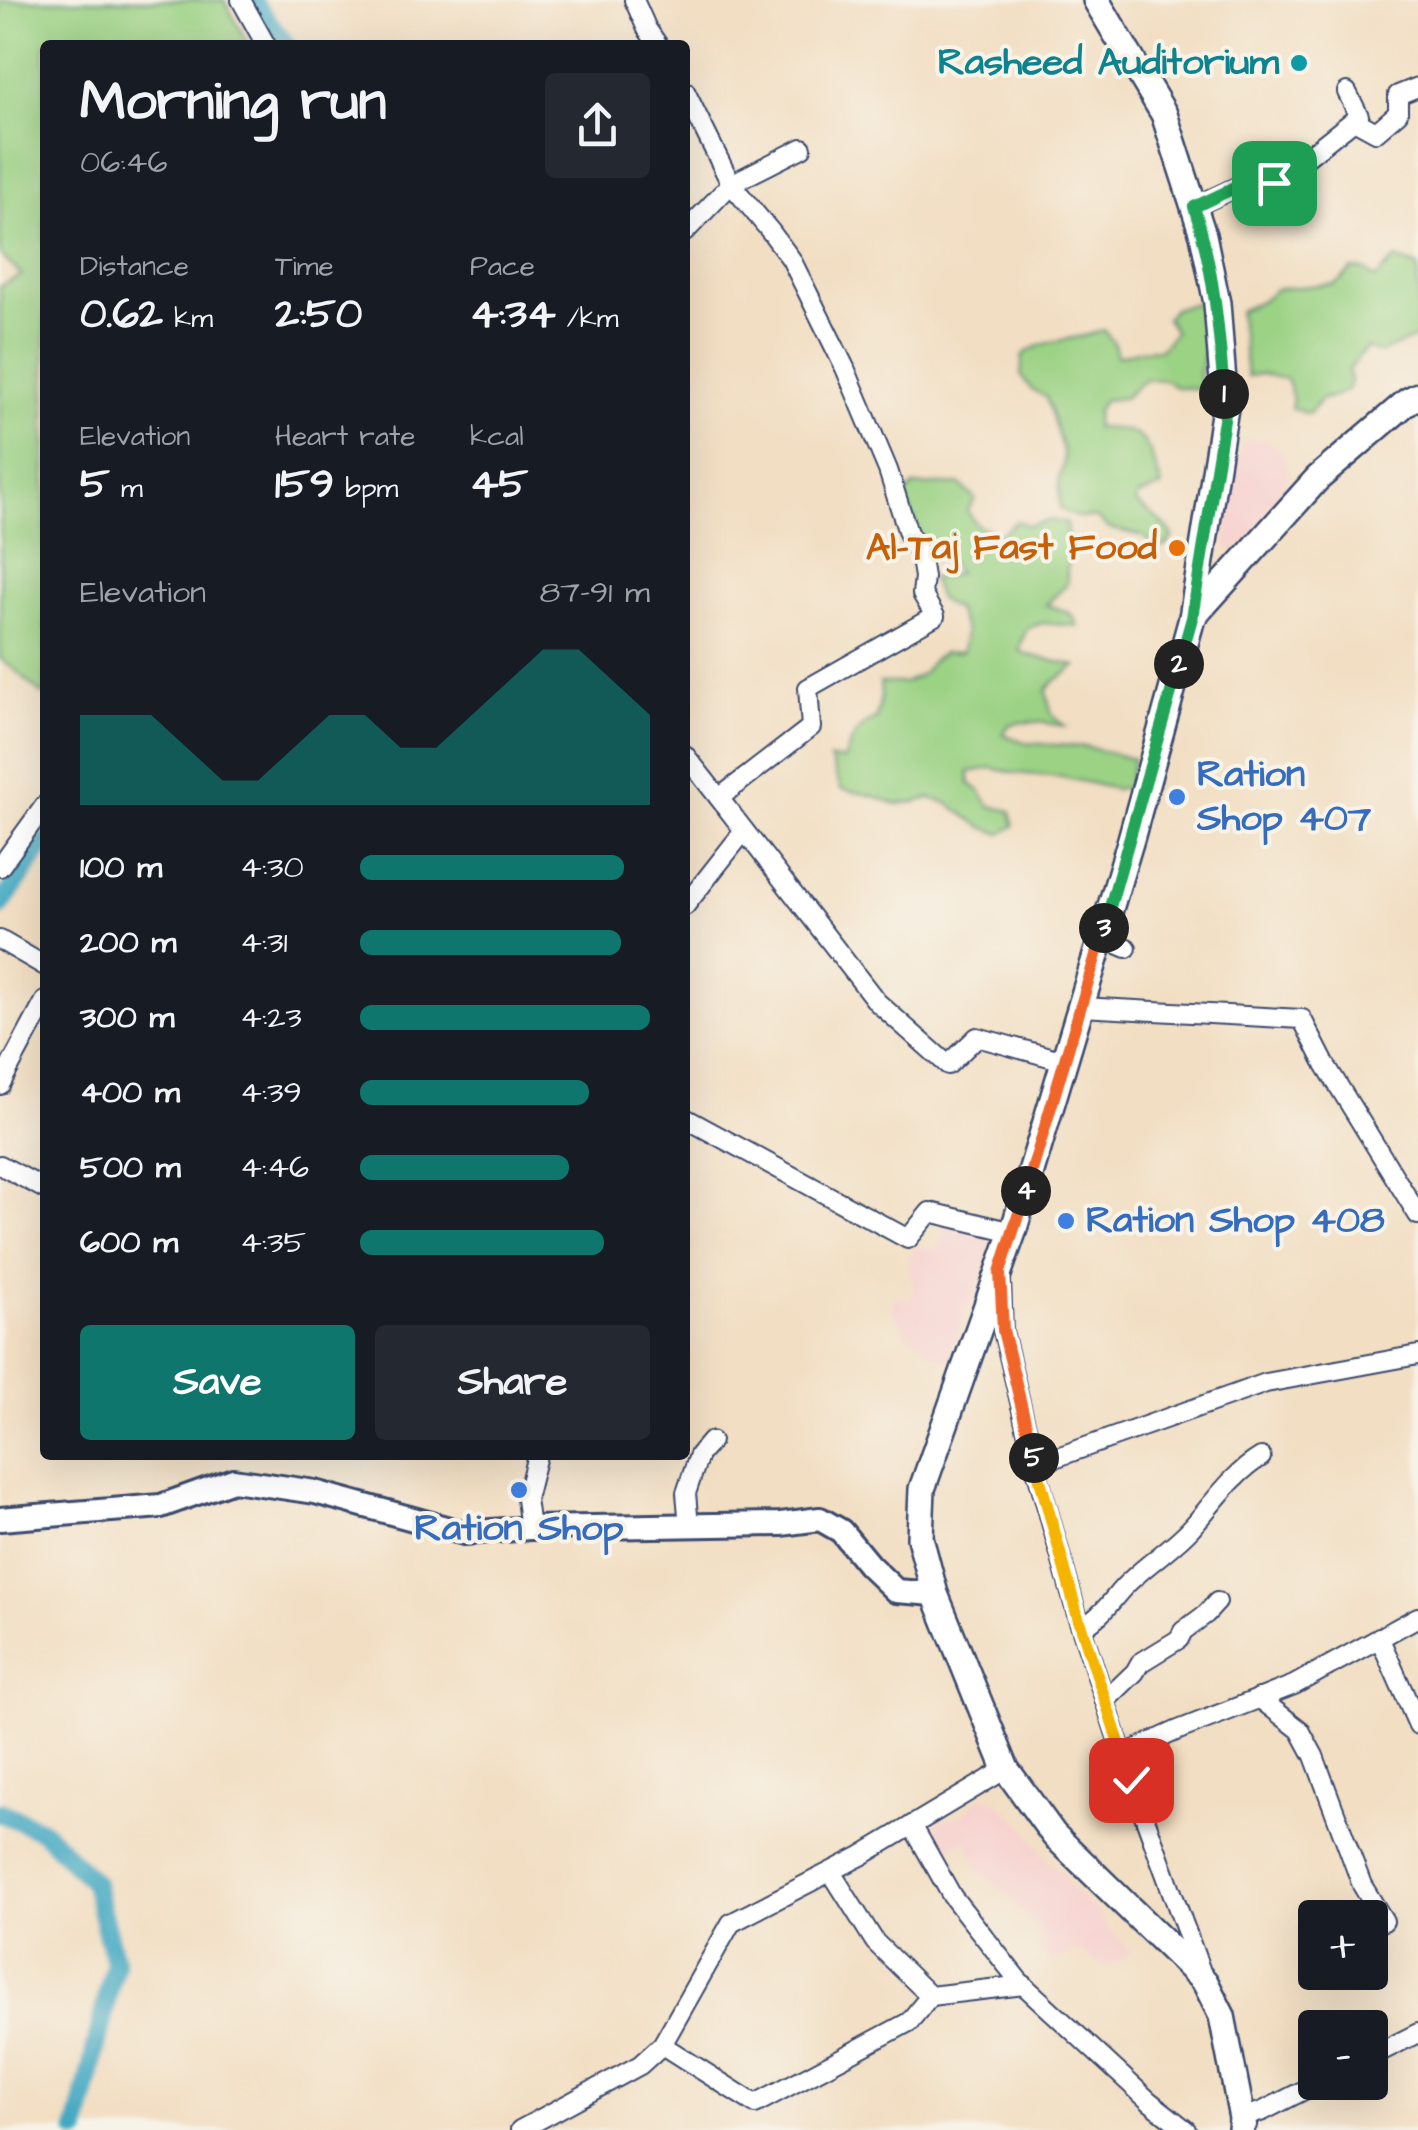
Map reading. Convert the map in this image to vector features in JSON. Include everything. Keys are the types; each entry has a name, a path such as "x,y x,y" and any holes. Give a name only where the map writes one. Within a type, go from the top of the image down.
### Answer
{"main road":[{"path":"1096,0 1164,114 1203,235 1218,303 1226,408 1192,618 1014,1232 922,1489 920,1538 936,1594 1006,1769 1054,1835 1205,1982 1222,2016 1244,2126"},
{"path":"1192,618 1317,479 1418,396"}],"street":[{"path":"241,0 263,40"},
{"path":"634,0 654,40"},
{"path":"1354,120 1376,132 1398,113 1398,95 1418,87"},
{"path":"1194,207 1245,183 1274,183 1359,116 1347,92"},
{"path":"690,101 731,184 790,260 845,368 888,470 908,533 920,554 922,594 935,616 808,688 811,727 719,798"},
{"path":"690,227 731,184 802,148"},
{"path":"690,761 877,1002 948,1066 976,1037 1064,1062"},
{"path":"0,866 40,812"},
{"path":"690,900 744,831"},
{"path":"1101,937 1126,948"},
{"path":"0,940 40,963"},
{"path":"1081,1008 1302,1019 1325,1064 1418,1215"},
{"path":"0,1086 40,1010"},
{"path":"690,1121 908,1239 930,1212 1014,1232"},
{"path":"0,1165 40,1186"},
{"path":"1000,1272 1003,1330 1082,1630 1205,1982"},
{"path":"1036,1465 1266,1382 1418,1355"},
{"path":"688,1526 686,1493 699,1455 711,1441"},
{"path":"1082,1630 1193,1526 1219,1492 1261,1457"},
{"path":"530,1528 526,1499 537,1460"},
{"path":"0,1519 161,1506 233,1480 315,1492 464,1533 530,1528 781,1524 820,1519 842,1532 896,1590 936,1594"},
{"path":"1105,1701 1140,1663 1179,1639 1183,1630 1217,1602"},
{"path":"1123,1755 1294,1684 1418,1617"},
{"path":"1379,1637 1418,1725"},
{"path":"1259,1698 1300,1730 1371,1900"},
{"path":"520,2130 640,2065 662,2045 731,1922 830,1872 1006,1769"},
{"path":"912,1826 952,1896 1024,1985 1186,2130"},
{"path":"830,1872 875,1942 930,1996"},
{"path":"662,2045 755,2104 909,2022 930,1996 1024,1985"},
{"path":"1388,2049 1418,2033"},
{"path":"1244,2126 1298,2093"}],"shaded area":[{"path":"1244,439 1265,440 1280,449 1290,474 1284,494 1271,514 1230,553 1224,510 1227,493 1235,485 1234,470"},
{"path":"946,1225 973,1230 992,1239 984,1271 947,1361 909,1336 891,1308 896,1295 911,1301 909,1263 916,1245 937,1250"},
{"path":"982,1796 997,1802 1023,1823 1037,1847 1132,1952 1104,1966 1076,1950 1051,1962 1034,1946 1045,1942 1030,1919 978,1870 966,1840 940,1854 929,1852 924,1837 943,1818 959,1817"}],"green space":[{"path":"0,0 224,0 246,40 40,40 40,692 0,659 0,286 22,275 0,255"},
{"path":"1395,259 1418,267 1418,337 1380,353 1366,348 1348,370 1348,389 1322,399 1308,414 1291,408 1293,398 1286,379 1261,374 1247,376 1239,311 1276,289 1333,284 1352,269 1364,270 1375,279"},
{"path":"1202,301 1208,338 1199,375 1203,389 1145,379 1124,398 1104,400 1097,410 1095,428 1126,431 1136,435 1148,449 1162,487 1138,496 1135,502 1169,530 1173,536 1167,545 1156,548 1143,536 1108,528 1097,518 1076,517 1060,509 1063,451 1046,397 1031,389 1021,375 1023,355 1041,345 1104,330 1114,343 1117,356 1160,349 1175,332 1166,318 1173,309"},
{"path":"959,484 975,499 967,511 977,525 1000,534 1017,521 1029,526 1051,520 1066,523 1070,557 1067,584 1046,605 1069,613 1078,626 1042,623 1026,629 1019,650 1076,666 1046,691 1052,715 1065,726 1023,722 1009,725 1003,734 1027,743 1087,747 1133,759 1128,787 1115,789 991,768 969,772 970,784 990,806 1011,811 1014,826 1001,834 982,827 947,803 930,798 896,804 841,789 830,759 844,760 859,730 876,719 880,683 904,683 921,675 943,653 962,652 965,631 957,611 939,599 931,578 958,573 946,556 935,559 917,528 905,494 914,486"}],"waterway":[{"path":"251,0 282,40"},
{"path":"0,906 40,849"},
{"path":"0,1812 43,1831 94,1883 115,1963 77,2130"}],"place":[{"name":"Rasheed Auditorium","path":"1299,63"},
{"name":"Al-Taj Fast Food","path":"1177,548"},
{"name":"Ration Shop 407","path":"1177,797"},
{"name":"Ration Shop 408","path":"1066,1221"},
{"name":"Ration Shop","path":"519,1490"}],"route":[{"path":"1131,1780 1077,1614 1036,1465 1003,1330 1000,1272 1131,839 1192,618 1226,408 1218,303 1194,207 1245,183 1274,183"}]}
